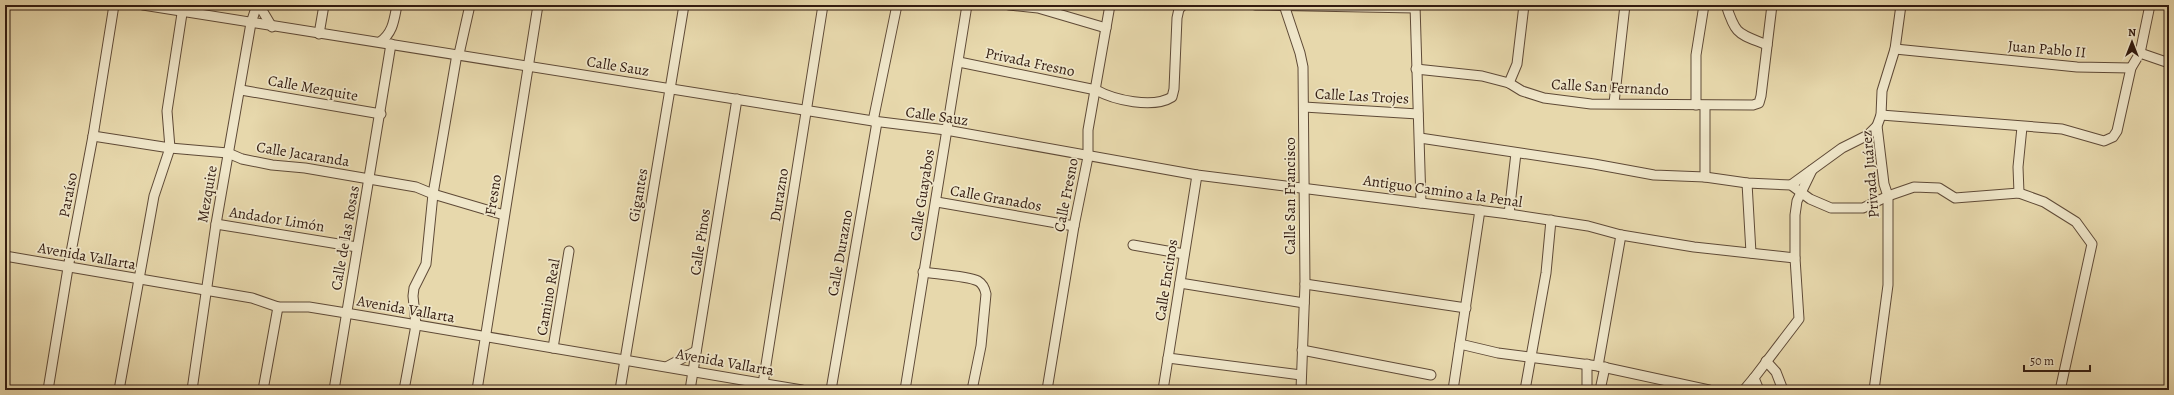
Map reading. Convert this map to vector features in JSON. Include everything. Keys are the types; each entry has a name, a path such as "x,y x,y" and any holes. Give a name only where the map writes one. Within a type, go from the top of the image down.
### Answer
{"street":[{"name":"Paraíso","path":"48,390 68,268 93,136 114,5"},
{"name":"Calle Sauz","path":"143,5 183,8 272,27 395,44 807,111 946,130 1088,157"},
{"name":"Mezquite","path":"192,390 216,224 228,153 241,90 251,23 258,5"},
{"name":"Mezquite","path":"258,5 272,27"},
{"path":"319,34 324,5"},
{"path":"380,42 388,36 393,26 397,5"},
{"path":"404,390 416,325 412,296 414,288 426,264 433,194 458,54 470,5"},
{"name":"Fresno","path":"477,390 484,337 538,5"},
{"name":"Gigantes","path":"620,390 684,5"},
{"name":"Durazno","path":"763,386 823,5"},
{"name":"Calle Durazno","path":"831,390 875,121 896,5"},
{"name":"Calle Guayabos","path":"905,390 923,272 937,202 946,130 968,5"},
{"path":"1010,5 1038,8 1106,28"},
{"name":"Calle Fresno","path":"1046,390 1074,226 1088,157 1088,130 1110,5"},
{"name":"Privada Fresno","path":"959,62 1096,90 1110,98 1132,101 1159,102 1172,97 1174,89 1177,18 1179,9 1183,5"},
{"path":"1255,5 1415,6 1421,203"},
{"path":"1509,83 1517,64 1524,5"},
{"path":"1614,103 1625,5"},
{"path":"1704,5 1696,55 1705,177"},
{"path":"1726,5 1733,27 1741,34 1767,45 1772,5"},
{"name":"Privada Juárez","path":"1874,390 1888,285 1888,196 1884,184 1877,126 1881,115 1882,91 1895,49 1901,5"},
{"path":"1881,115 2022,128 2062,129 2104,141 2113,137 2117,131 2131,68 2140,53 2150,5"},
{"name":"Calle San Francisco","path":"1284,6 1300,53 1304,107 1305,284 1300,390"},
{"path":"119,390 154,196 170,148 167,111 183,8"},
{"path":"393,26 395,44"},
{"name":"Calle de las Rosas","path":"334,390 369,179 395,44"},
{"name":"Calle San Fernando","path":"1416,69 1482,76 1509,83 1522,91 1544,98 1591,104 1614,103 1700,106 1753,105 1759,103 1767,45"},
{"name":"Juan Pablo II","path":"1895,49 2077,67 2131,68"},
{"path":"2140,53 2169,63"},
{"name":"Calle Mezquite","path":"241,90 381,114"},
{"name":"Calle Pinos","path":"690,390 737,99"},
{"name":"Calle Las Trojes","path":"1304,107 1418,114"},
{"path":"1791,185 1842,148 1868,135 1877,126"},
{"path":"2019,193 2018,167 2022,128"},
{"name":"Calle Jacaranda","path":"93,136 170,148 228,153 242,159 272,165 416,187 433,194 504,215"},
{"path":"1420,138 1594,164 1654,175 1705,177 1791,185 1801,193 1831,208 1863,208 1888,196 1914,187 1931,186 1939,188 1956,198 2019,193 2044,202 2076,222 2091,240 2093,248 2061,386"},
{"path":"1509,214 1516,153"},
{"name":"Antiguo Camino a la Penal","path":"1088,157 1197,175 1304,187 1551,220 1621,235 1694,247 1795,258"},
{"path":"1744,390 1799,319 1795,258 1795,215 1797,201 1812,170"},
{"name":"Calle Encinos","path":"1163,390 1197,175"},
{"path":"1747,182 1751,253"},
{"name":"Calle Granados","path":"937,202 1074,226"},
{"path":"1453,390 1480,210"},
{"path":"1526,390 1530,356 1546,273 1551,220"},
{"name":"Andador Limón","path":"216,224 358,247"},
{"path":"1600,390 1601,366 1621,235"},
{"path":"1133,245 1184,254"},
{"name":"Camino Real","path":"553,348 570,251"},
{"name":"Avenida Vallarta","path":"5,256 206,292 252,298 278,307 309,307 346,312 484,337 693,370 763,386 802,390"},
{"path":"923,272 974,280 982,284 985,289 986,294 981,346 972,390"},
{"path":"1180,283 1304,303"},
{"path":"1305,284 1466,308"},
{"path":"263,390 278,307"},
{"path":"1460,344 1498,353 1601,366 1709,390"},
{"path":"1302,350 1431,375"},
{"path":"668,366 696,351"},
{"path":"1168,358 1301,375"},
{"path":"1766,361 1776,372 1783,390"},
{"path":"1587,364 1587,390"},
{"path":"1754,378 1758,390"}]}
